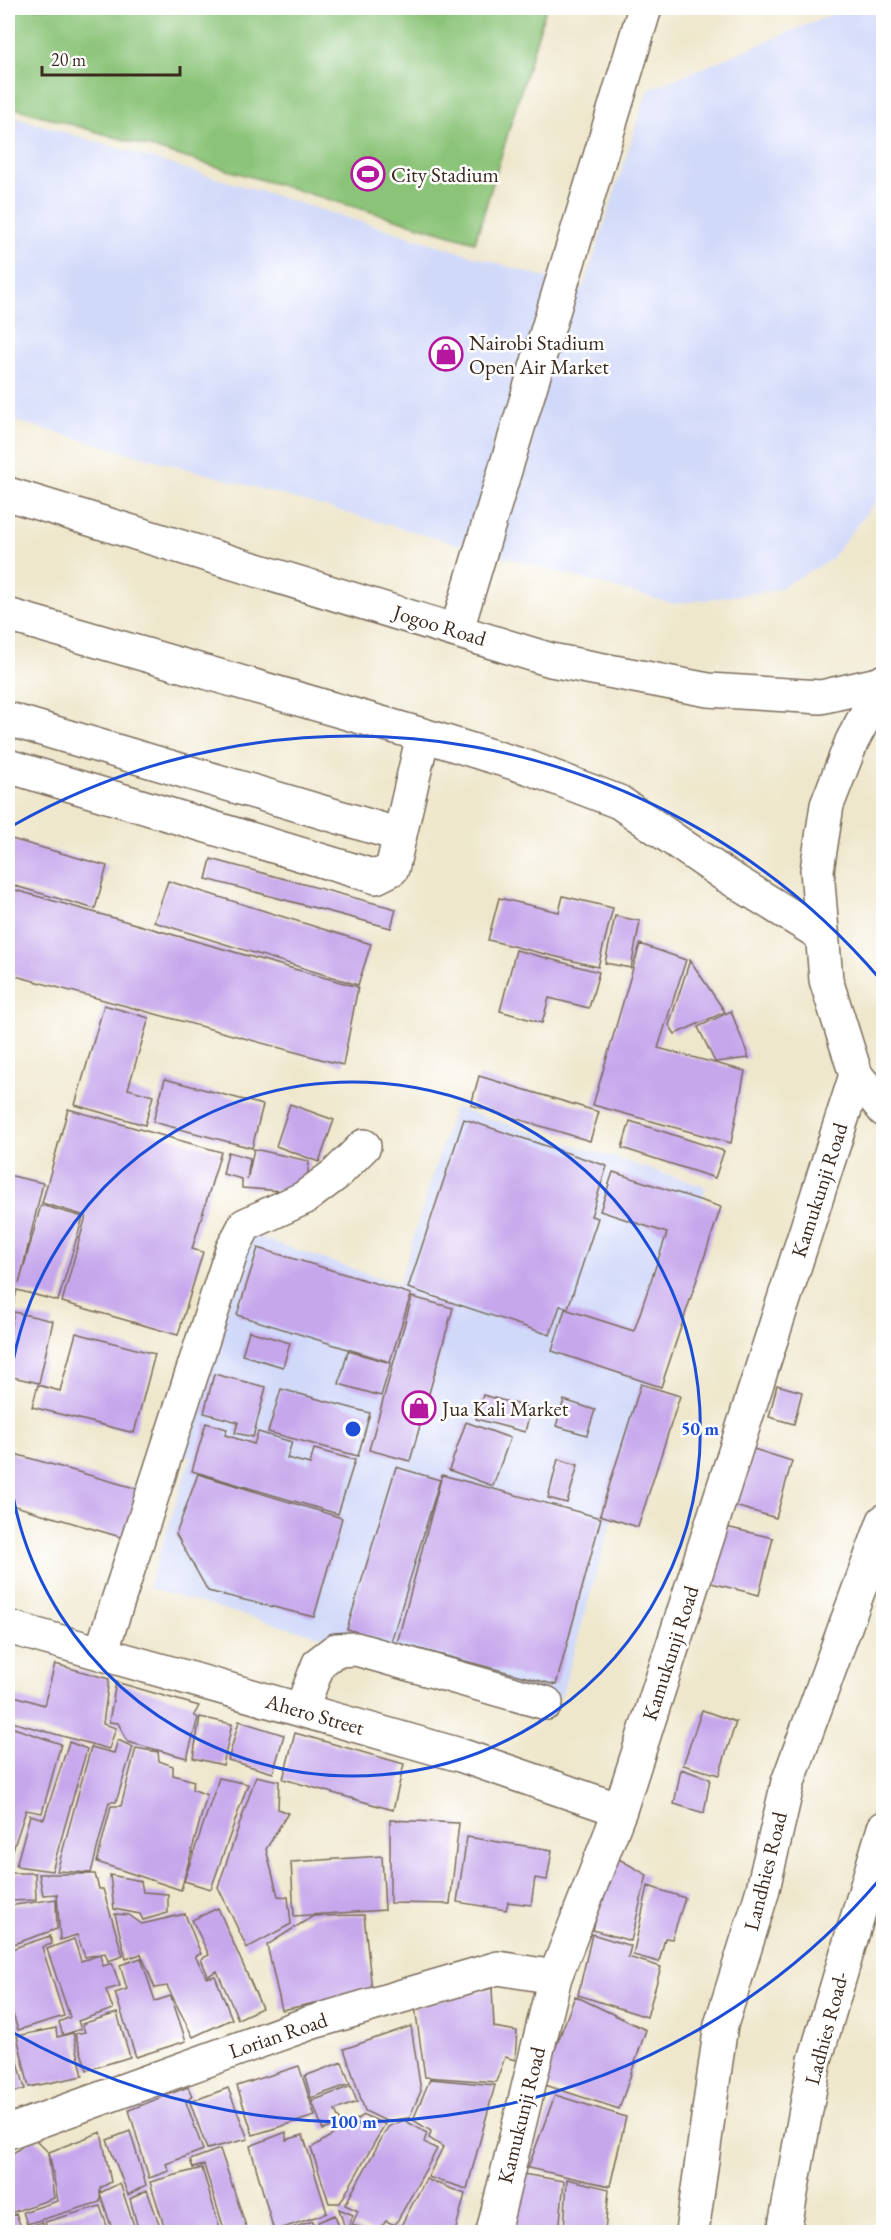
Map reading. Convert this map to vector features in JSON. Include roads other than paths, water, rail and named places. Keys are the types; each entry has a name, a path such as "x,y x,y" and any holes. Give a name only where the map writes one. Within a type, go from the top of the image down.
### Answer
{"main road":[{"path":"457,630 645,8"},
{"name":"Jogoo Road","path":"8,494 551,660 708,690 821,697 883,682"},
{"path":"8,615 423,735 530,768 619,802 722,873 822,936"},
{"path":"883,682 852,741 827,805 816,870 826,980 856,1075 884,1110"},
{"path":"8,719 400,835"},
{"path":"8,766 376,877 392,868 423,735"},
{"name":"Kamukunji Road","path":"493,2232 555,1977 620,1810 856,1075"},
{"path":"101,1653 232,1250 245,1225 304,1198 336,1174 364,1146"},
{"name":"Landhies Road","path":"692,2232 721,2025 762,1893 788,1782 884,1521"},
{"name":"Ahero Street","path":"8,1627 460,1755 620,1810"},
{"path":"301,1710 320,1663 336,1650 356,1649 546,1703"},
{"name":"Ladhies Road-","path":"784,2232 815,2060 884,1828"},
{"name":"Lorian Road","path":"8,2132 310,2023 498,1968 555,1977"}],"place":[{"name":"City Stadium","path":"368,174"},
{"name":"Nairobi Stadium Open Air Market","path":"446,354"},
{"name":"Jua Kali Market","path":"419,1408"}]}
